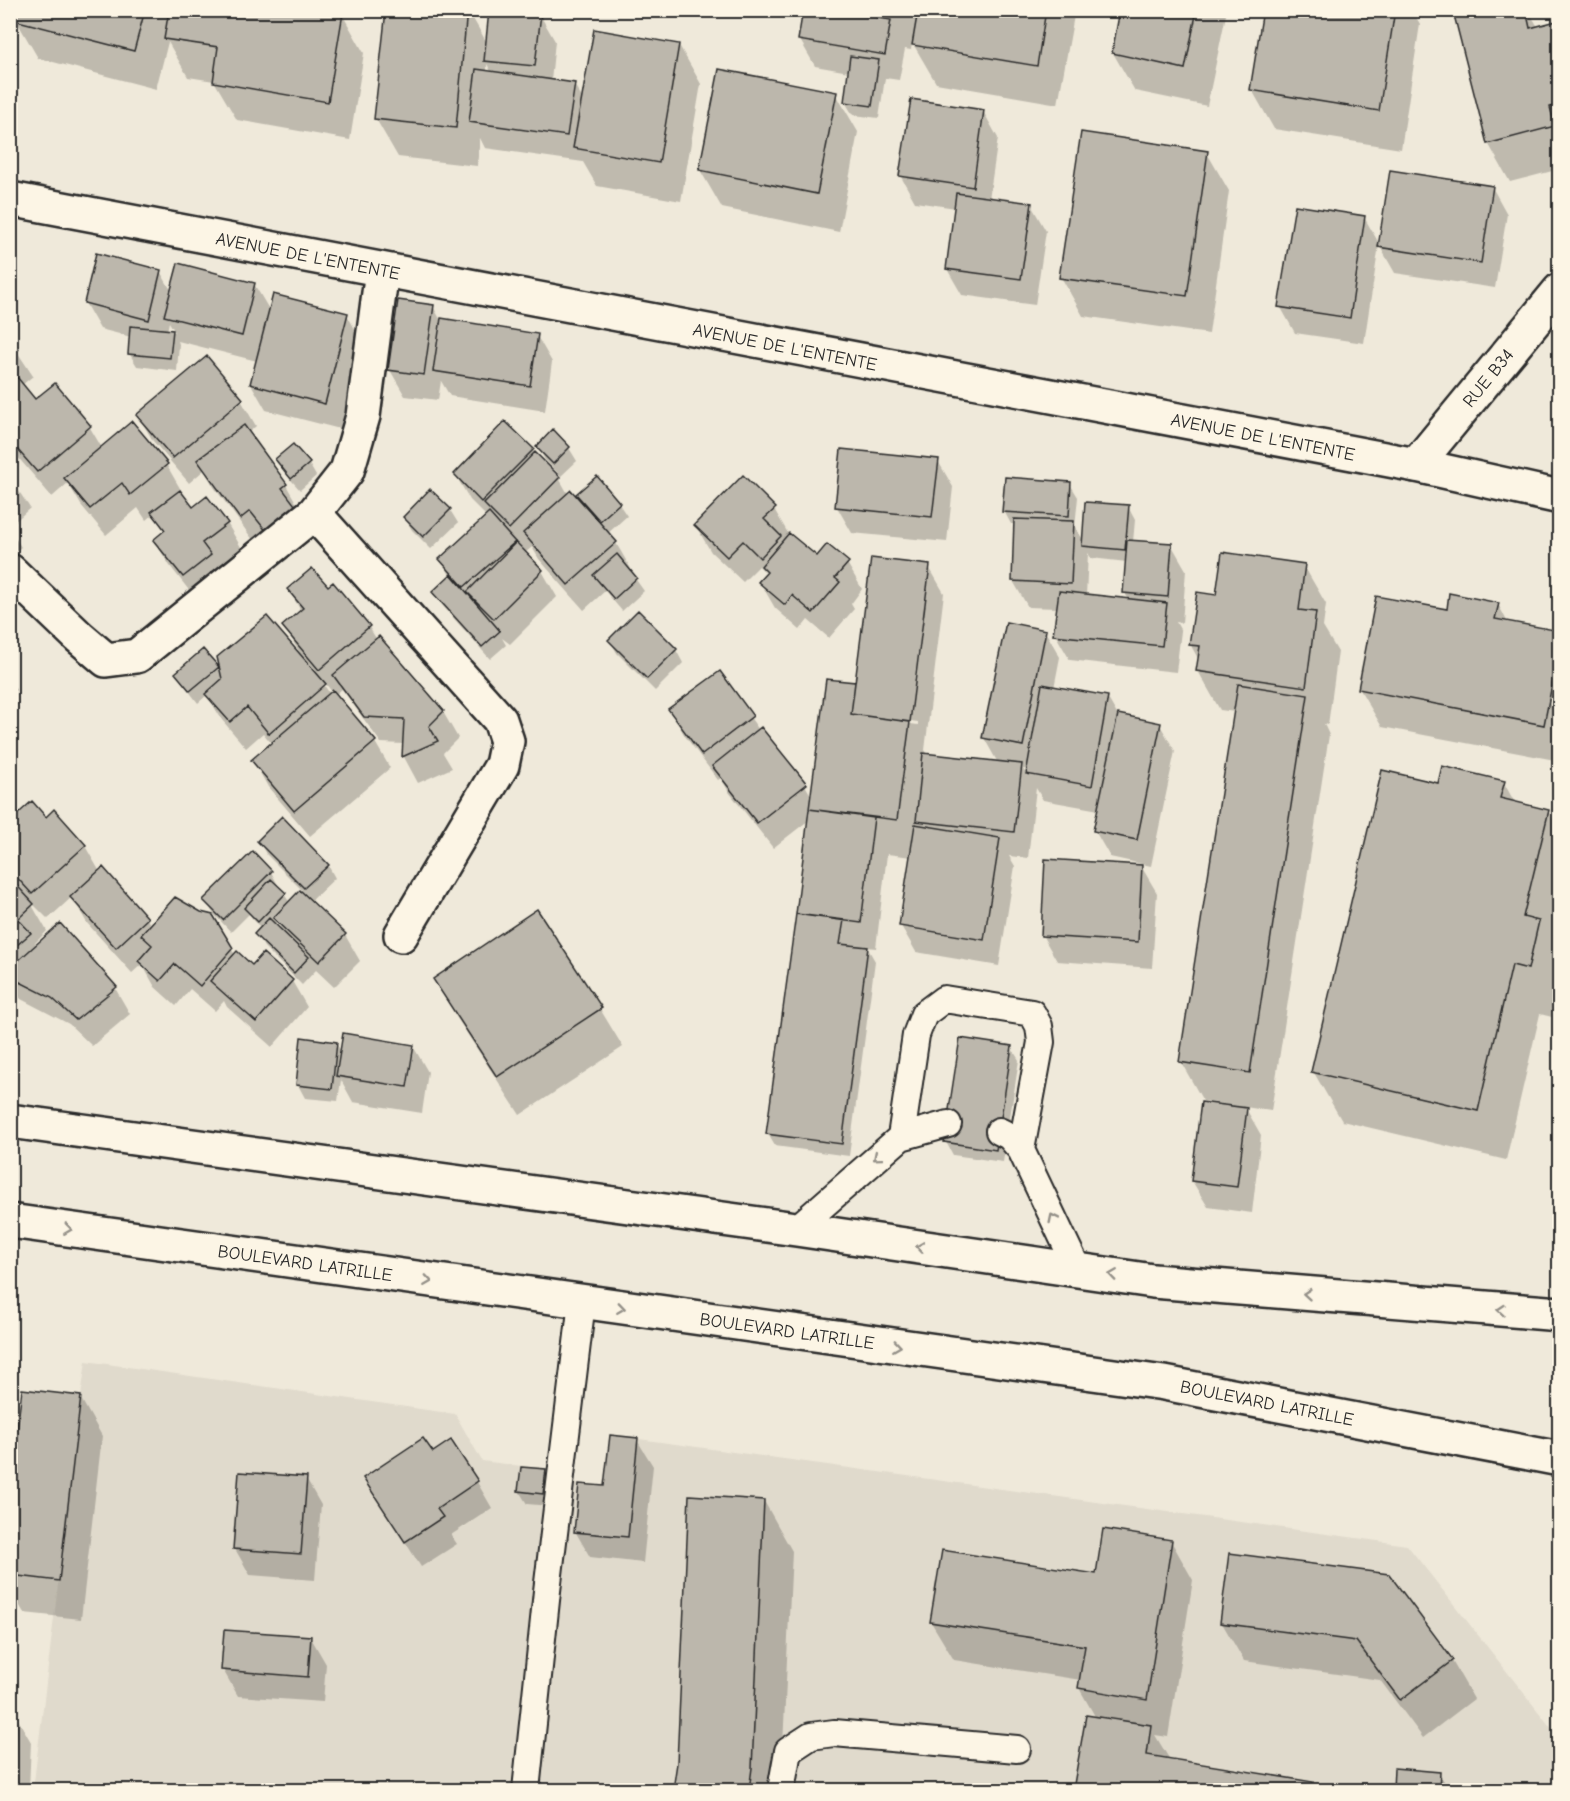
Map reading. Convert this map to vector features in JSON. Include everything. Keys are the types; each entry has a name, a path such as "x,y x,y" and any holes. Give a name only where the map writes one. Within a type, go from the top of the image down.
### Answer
{"main road":[{"name":"AVENUE DE L'ENTENTE","path":"10,199 1416,465 1560,497"},
{"path":"10,571 105,660 137,656 314,513 347,471 363,416 382,270"},
{"name":"RUE B34","path":"1416,465 1560,290"},
{"path":"314,513 500,720 507,741 502,765 401,935"},
{"path":"10,1121 796,1229 1153,1281 1560,1314"},
{"name":"BOULEVARD LATRILLE","path":"10,1221 1164,1383 1560,1460"}],"lane":[{"path":"901,1137 916,1035 924,1014 944,999 1032,1012 1039,1026 1041,1042 1021,1150"},
{"path":"796,1229 901,1137 948,1124"},
{"path":"999,1131 1009,1136 1021,1150 1078,1270"},
{"path":"526,1791 582,1302"},
{"path":"781,1791 788,1751 810,1736 834,1733 1017,1749"}],"shaded area":[{"path":"86,1361 455,1414 482,1461 546,1469 544,1479 562,1482 604,1486 610,1435 1407,1545 1560,1739 1559,1790 33,1790"}],"building":[{"path":"16,10 145,10 134,51 14,20"},
{"path":"169,10 330,10 343,13 328,102 213,82 218,47 164,39"},
{"path":"386,10 467,10 456,128 374,119"},
{"path":"489,10 541,13 535,66 484,61"},
{"path":"803,10 831,10 891,20 885,55 798,40"},
{"path":"918,10 1046,10 1037,66 912,45"},
{"path":"1120,10 1197,10 1185,69 1112,53"},
{"path":"1263,10 1395,10 1379,111 1250,90"},
{"path":"1473,10 1526,10 1530,28 1560,20 1560,105 1550,107 1555,126 1487,144 1454,15"},
{"path":"594,29 679,44 659,163 573,148"},
{"path":"850,56 879,60 872,106 844,102"},
{"path":"476,69 575,83 567,136 469,122"},
{"path":"719,69 837,92 817,194 699,170"},
{"path":"911,99 984,110 973,187 899,176"},
{"path":"1081,132 1208,151 1187,296 1059,278"},
{"path":"1390,170 1493,186 1481,263 1378,247"},
{"path":"956,193 1032,203 1021,279 946,269"},
{"path":"1295,205 1365,216 1350,318 1278,307"},
{"path":"96,253 161,270 149,320 84,303"},
{"path":"178,263 255,283 242,336 164,316"},
{"path":"273,294 348,313 325,404 250,384"},
{"path":"398,300 434,305 424,375 388,370"},
{"path":"441,318 538,334 530,386 433,371"},
{"path":"130,326 173,330 170,358 128,354"},
{"path":"10,339 19,349 10,356"},
{"path":"207,356 243,399 173,458 136,415"},
{"path":"17,377 35,399 55,383 91,426 37,472 10,441 10,383"},
{"path":"132,421 168,464 130,495 122,483 90,509 64,478"},
{"path":"505,421 534,449 481,502 454,474"},
{"path":"244,425 287,484 282,488 298,509 267,532 250,511 240,519 197,460"},
{"path":"553,429 570,447 553,464 536,447"},
{"path":"293,444 310,463 291,479 275,459"},
{"path":"841,449 939,459 932,517 835,507"},
{"path":"535,452 560,477 509,529 484,504"},
{"path":"743,475 776,508 764,519 781,536 760,558 743,541 727,557 694,525"},
{"path":"597,476 620,503 600,521 576,494"},
{"path":"1005,477 1071,482 1069,516 1002,512"},
{"path":"430,489 451,509 423,537 403,517"},
{"path":"180,490 193,507 207,496 228,523 202,543 211,555 183,577 153,540 165,530 151,512"},
{"path":"571,490 617,542 568,585 523,533"},
{"path":"1085,502 1129,505 1125,550 1082,546"},
{"path":"489,513 515,542 464,587 439,559"},
{"path":"1014,519 1074,521 1071,584 1012,581"},
{"path":"789,533 817,556 827,544 849,562 835,578 840,582 813,613 792,595 785,605 758,582 767,572 761,566"},
{"path":"1127,540 1172,543 1168,597 1123,593"},
{"path":"516,542 543,570 494,619 467,592"},
{"path":"1222,552 1305,564 1299,610 1316,612 1306,687 1196,671 1200,646 1189,645 1197,592 1216,595"},
{"path":"617,554 637,578 614,599 593,575"},
{"path":"871,558 930,565 910,722 851,714"},
{"path":"312,568 328,586 333,582 370,626 319,670 282,626 303,608 287,589"},
{"path":"451,574 500,631 482,647 432,592"},
{"path":"1059,591 1167,603 1162,646 1053,635"},
{"path":"1449,593 1499,603 1495,619 1560,631 1560,644 1544,725 1358,689 1376,596 1447,609"},
{"path":"638,610 677,649 647,679 608,640"},
{"path":"267,616 326,684 269,734 247,707 230,722 205,694 222,679 217,657"},
{"path":"1006,622 1046,630 1023,746 982,738"},
{"path":"379,636 444,711 429,726 438,741 402,757 404,719 364,717 333,675"},
{"path":"203,649 219,667 190,691 175,673"},
{"path":"720,671 753,716 702,755 668,709"},
{"path":"826,679 855,682 851,714 910,722 897,820 809,809"},
{"path":"1042,684 1108,696 1092,786 1026,774"},
{"path":"1238,684 1308,695 1250,1073 1179,1062"},
{"path":"333,690 376,741 294,811 251,760"},
{"path":"1118,714 1161,723 1137,840 1093,831"},
{"path":"761,727 807,784 757,823 712,766"},
{"path":"923,753 1022,764 1014,832 916,821"},
{"path":"1442,766 1505,781 1500,798 1549,810 1523,917 1539,921 1528,969 1512,965 1478,1111 1311,1072 1382,770 1438,783"},
{"path":"32,801 46,817 54,809 86,845 32,894 10,870 10,821"},
{"path":"809,809 874,818 861,923 796,914"},
{"path":"282,816 329,865 304,888 257,841"},
{"path":"915,824 1000,838 984,940 899,926"},
{"path":"253,851 272,871 223,920 203,900"},
{"path":"1045,859 1142,865 1138,942 1041,936"},
{"path":"103,867 148,918 116,948 70,897"},
{"path":"10,878 34,904 18,919 31,933 10,951"},
{"path":"271,879 286,893 258,922 244,908"},
{"path":"300,890 346,934 319,962 273,918"},
{"path":"175,897 201,912 213,915 233,948 200,986 175,964 160,981 138,961 152,945 141,935"},
{"path":"537,909 602,1008 497,1077 433,979"},
{"path":"796,914 844,920 840,944 868,947 842,1144 766,1134"},
{"path":"269,918 309,957 294,973 254,934"},
{"path":"60,923 117,987 76,1020 52,998 10,977 10,968"},
{"path":"237,951 252,965 263,953 293,980 256,1022 210,981"},
{"path":"343,1033 414,1045 407,1087 336,1076"},
{"path":"301,1037 337,1042 332,1089 296,1085"},
{"path":"960,1038 1012,1046 996,1150 944,1142"},
{"path":"1201,1102 1247,1108 1237,1187 1191,1181"},
{"path":"22,1389 81,1396 59,1581 10,1575 10,1488"},
{"path":"610,1435 638,1438 628,1537 574,1532 579,1484 604,1486"},
{"path":"423,1438 433,1452 451,1440 478,1481 437,1509 443,1517 405,1542 363,1478"},
{"path":"521,1467 546,1469 543,1494 518,1491"},
{"path":"239,1472 307,1477 301,1554 233,1549"},
{"path":"689,1495 764,1500 752,1768 749,1790 673,1790 677,1763"},
{"path":"1103,1529 1172,1540 1147,1700 1078,1688 1085,1646 930,1622 942,1550 1096,1574"},
{"path":"1229,1553 1389,1574 1453,1660 1400,1700 1356,1641 1220,1623"},
{"path":"224,1630 311,1636 308,1677 221,1670"},
{"path":"10,1714 17,1714 14,1775 10,1775"},
{"path":"1086,1715 1151,1725 1147,1755 1313,1782 1311,1790 1073,1790"},
{"path":"1394,1768 1440,1772 1439,1790 1393,1790"}]}
